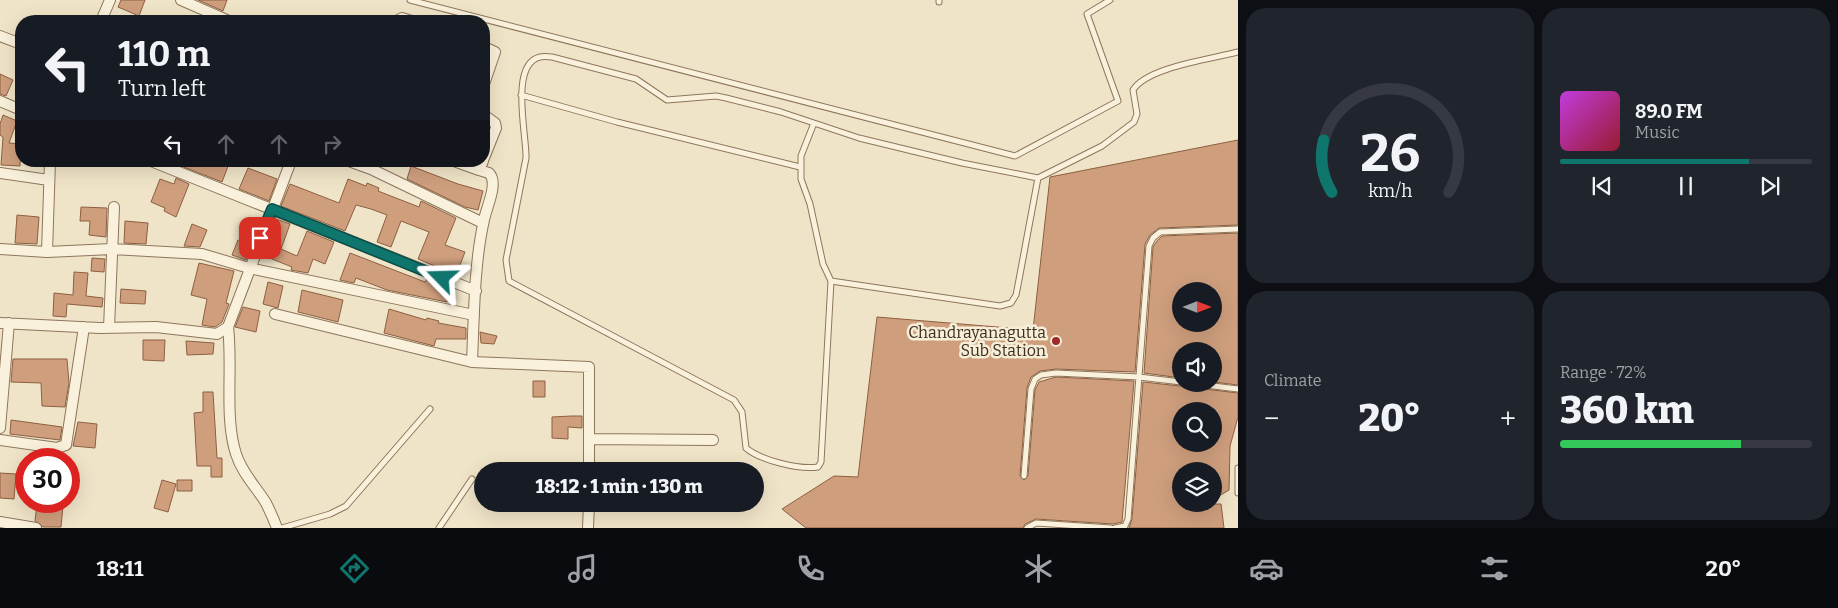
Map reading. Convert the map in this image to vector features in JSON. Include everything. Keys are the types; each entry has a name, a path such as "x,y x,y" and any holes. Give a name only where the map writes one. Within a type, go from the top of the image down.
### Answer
{"street":[{"path":"104,15 110,0"},
{"path":"181,0 215,15"},
{"path":"0,36 15,42"},
{"path":"490,50 495,52 490,67"},
{"path":"0,101 15,107"},
{"path":"490,120 495,123 496,128 490,143"},
{"path":"46,252 50,167"},
{"path":"166,167 476,291"},
{"path":"277,528 266,504 246,475 236,453 230,401 231,349 228,327 289,167"},
{"path":"366,167 483,223"},
{"path":"472,362 474,315 483,223 493,179 485,167"},
{"path":"0,174 49,180"},
{"path":"109,328 114,207"},
{"path":"0,249 46,252 112,249 202,254 249,268 474,315"},
{"path":"275,314 472,362 589,367 589,462"},
{"path":"0,428 5,323 109,328 156,328 217,334 228,327"},
{"path":"0,440 57,448 66,445 84,327"},
{"path":"589,440 713,440"},
{"path":"588,528 589,512"},
{"path":"0,522 36,528"}],"lane":[{"path":"410,0 468,15"},
{"path":"490,21 1015,156 1118,101 1087,14 1110,0"},
{"path":"814,123 800,156 800,166 823,264 831,281 821,462 818,467 806,468 760,457 746,448 742,412 734,400 509,281 506,260 526,158 527,142 521,95 526,71 531,63 540,57 552,58 636,79 667,100 716,96 781,112 814,123 859,138 962,163 1038,178 1102,146 1134,122 1137,114 1133,90 1137,83 1154,74 1238,52"},
{"path":"521,95 617,122 800,166"},
{"path":"831,281 1000,306 1011,303 1016,295 1038,178"},
{"path":"1026,528 1036,523 1113,528 1125,526 1128,519 1149,246 1153,238 1160,232 1238,229"},
{"path":"1024,476 1031,390 1034,379 1041,375 1056,373 1139,377 1172,381"},
{"path":"1222,387 1238,389"},
{"path":"282,528 330,514 346,506 430,408"},
{"path":"1238,468 1238,493"},
{"path":"439,528 472,478"}],"building":[{"path":"121,0 145,0 139,15 118,7"},
{"path":"198,0 227,0 223,11"},
{"path":"0,74 13,80 6,96 0,94"},
{"path":"3,115 15,120 15,126 9,143 15,144 15,166 1,165 3,137 0,135 0,124"},
{"name":"Chandrayanagutta Sub Station","path":"1238,140 1238,225 1159,228 1150,235 1145,244 1135,372 1056,369 1040,371 1031,377 1027,388 1020,476 1024,480 1028,476 1035,390 1039,382 1056,377 1134,381 1122,522 1113,524 1036,519 1025,524 1023,528 806,528 782,509 834,476 858,477 877,317 1033,330 1050,177"},
{"path":"184,167 228,167 222,182"},
{"path":"411,167 414,167 458,184 483,191 478,210 465,207 407,179"},
{"path":"248,168 277,179 269,201 239,189"},
{"path":"176,178 189,184 176,217 164,211 165,208 151,202 160,179 174,184"},
{"path":"348,179 366,186 367,183 379,188 378,191 419,207 421,201 456,218 445,245 465,252 456,275 418,259 429,232 401,221 391,247 377,242 387,215 356,205 345,231 281,206 290,184 339,203"},
{"path":"81,207 107,208 106,237 89,235 90,221 80,221"},
{"path":"17,215 39,217 37,244 15,243"},
{"path":"276,219 290,224 281,249 297,256 307,231 334,242 325,264 313,259 308,273 291,270 292,267 262,255"},
{"path":"125,221 148,223 146,244 124,243"},
{"path":"192,224 207,230 200,247 184,246"},
{"path":"1238,233 1238,385 1222,383 1222,342 1172,342 1172,377 1144,373 1153,247 1162,236"},
{"path":"238,240 251,245 246,260 232,255"},
{"path":"350,253 425,282 427,279 451,288 447,302 387,290 356,278 354,283 340,280"},
{"path":"92,258 105,259 104,272 91,271"},
{"path":"199,263 234,271 226,303 229,304 222,322 215,327 202,325 207,299 191,295"},
{"path":"74,272 88,273 86,296 103,298 102,307 67,304 66,317 53,316 54,293 73,295"},
{"path":"268,282 283,286 278,308 263,304"},
{"path":"121,289 146,291 145,304 120,303"},
{"path":"302,290 343,300 338,322 298,312"},
{"path":"243,307 260,311 256,332 235,327"},
{"path":"389,309 426,320 427,318 439,321 438,323 466,328 466,339 436,339 434,346 384,333"},
{"path":"480,332 497,336 494,344 481,343"},
{"path":"143,340 165,340 164,361 143,360"},
{"path":"186,341 214,343 213,354 187,355"},
{"path":"13,359 67,359 69,383 65,407 42,406 41,383 11,382"},
{"path":"533,381 545,381 545,397 533,397"},
{"path":"1143,382 1172,385 1172,392 1222,391 1238,393 1238,417 1230,446 1229,490 1222,494 1222,462 1172,462 1172,512 1222,512 1224,528 1129,528 1132,519"},
{"path":"203,392 213,392 217,458 222,458 222,477 211,477 211,466 197,466 194,413 203,412"},
{"path":"582,416 582,428 568,427 568,439 552,438 552,417"},
{"path":"11,420 62,427 60,440 10,434"},
{"path":"78,422 97,424 95,448 73,446"},
{"path":"0,473 15,474 14,499 0,498"},
{"path":"162,480 176,484 168,512 154,508"},
{"path":"177,480 192,480 192,491 177,491"},
{"path":"36,513 62,513 61,527 43,527 35,521"}],"place":[{"name":"Chandrayanagutta Sub Station","path":"1056,341"}],"route":[{"path":"260,238 272,209 442,278"}]}
